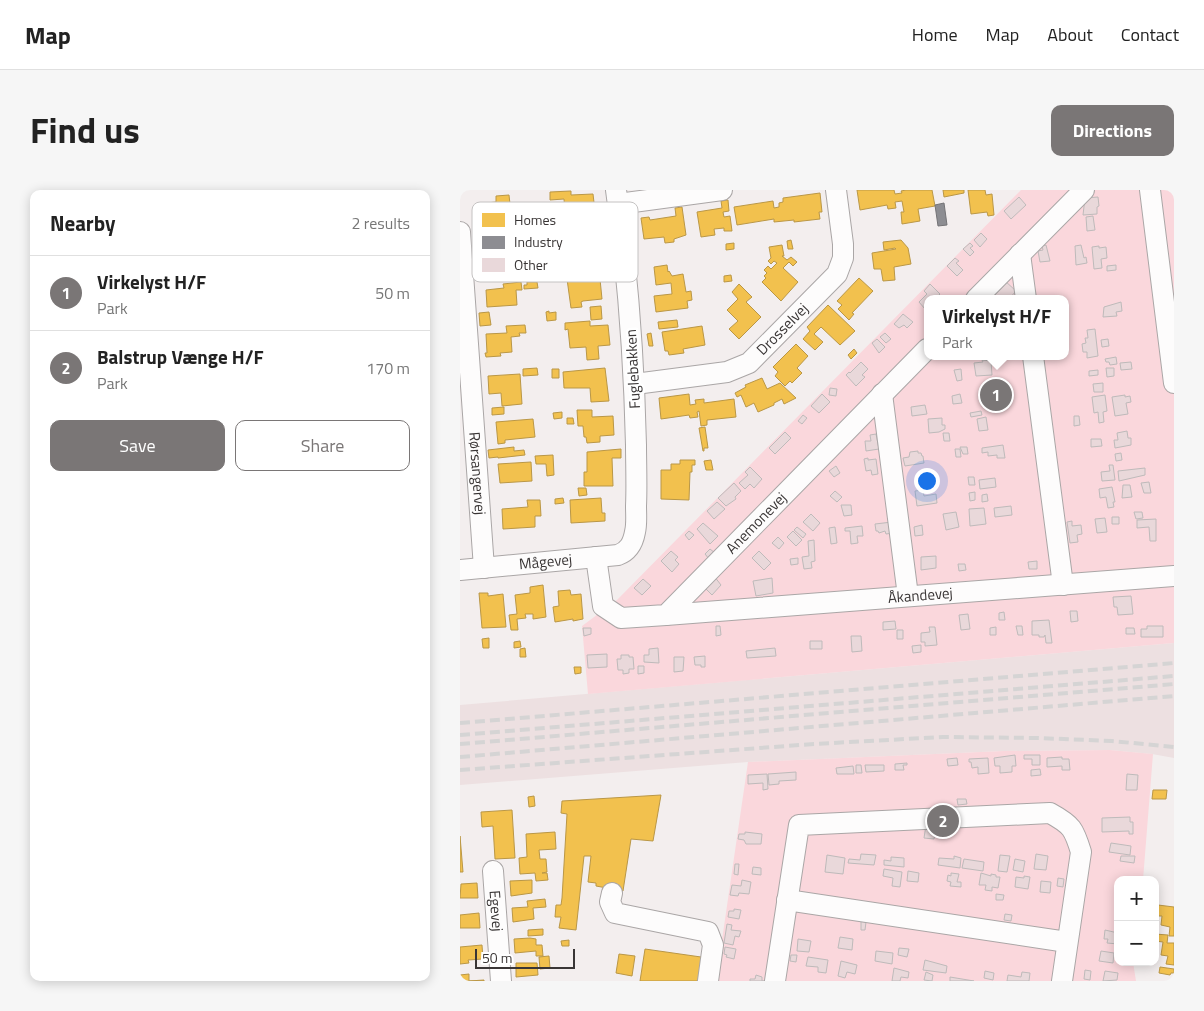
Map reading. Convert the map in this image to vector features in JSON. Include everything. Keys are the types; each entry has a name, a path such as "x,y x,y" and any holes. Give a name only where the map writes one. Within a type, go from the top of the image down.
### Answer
{"street":[{"path":"617,197 722,190"},
{"name":"Drosselvej","path":"635,384 727,372 749,363 837,274 843,258 844,244 836,190"},
{"path":"980,295 1084,190"},
{"path":"1150,190 1174,383"},
{"name":"Rørsangervej","path":"460,232 484,568"},
{"path":"1020,254 1025,295"},
{"name":"Fuglebakken","path":"627,282 635,384 637,482 636,531 629,548"},
{"name":"Anemonevej","path":"666,615 924,352"},
{"path":"1034,360 1063,584"},
{"path":"882,394 908,596"},
{"name":"Mågevej","path":"460,570 618,555 624,553 629,548"},
{"path":"596,557 603,606 621,618 666,615"},
{"name":"Åkandevej","path":"666,615 1174,576"},
{"path":"775,981 799,825 1050,813 1064,820 1075,833 1081,852 1062,981"},
{"name":"Egevej","path":"493,870 500,981"},
{"path":"612,893 610,902 615,913 708,932 713,945 708,981"},
{"path":"787,900 1068,942"}],"shaded area":[{"path":"1021,190 1174,190 1174,643 588,694 582,626 617,600"},
{"path":"1174,643 1174,758 1110,750 1004,751 748,762 460,785 460,705"},
{"path":"1110,750 1153,754 1143,876 1114,876 1114,966 1134,966 1136,981 716,981 748,762 1004,751"}],"building: Homes":[{"path":"857,190 894,190 895,194 906,190 932,190 935,206 918,209 920,221 902,224 901,212 904,212 902,201 895,202 896,208 888,209 887,205 860,210"},
{"path":"943,190 964,190 964,193 944,197"},
{"path":"968,190 985,190 986,195 992,194 994,215 988,216 987,212 971,214"},
{"path":"571,191 571,195 593,194 594,202 564,202 564,199 550,200 550,192"},
{"path":"820,193 822,212 819,212 820,219 774,222 774,219 737,225 734,207 773,201 774,208 779,207 779,203 783,202 783,198"},
{"path":"509,195 510,202 496,202 496,196"},
{"path":"728,200 729,211 723,212 724,217 730,216 732,231 724,231 724,228 714,229 715,235 701,237 697,212 722,208 721,201"},
{"path":"682,207 686,235 674,239 674,242 665,243 664,237 644,239 641,218 649,217 650,220 676,216 675,208"},
{"path":"791,240 793,249 788,249 787,241"},
{"path":"901,240 908,248 911,264 894,267 895,280 883,281 881,269 874,269 872,253 896,249 884,250 883,242"},
{"path":"734,243 734,249 726,250 726,244"},
{"path":"782,245 784,256 782,256 787,260 791,257 797,262 793,266 789,262 783,268 798,282 781,301 762,282 766,278 764,276 767,273 764,270 768,266 771,269 777,263 774,261 771,264 768,261 771,258 769,247"},
{"path":"667,265 668,272 672,276 683,274 686,292 691,291 692,300 687,301 688,308 656,312 654,296 672,294 671,283 656,285 654,267"},
{"path":"731,275 732,281 724,282 724,276"},
{"path":"859,278 873,291 852,313 854,314 849,320 838,309 842,305 837,301"},
{"path":"521,282 522,290 516,290 517,305 487,307 486,290 504,288 503,284"},
{"path":"527,282 537,282 538,288 524,289 524,285 527,285"},
{"path":"567,282 600,282 602,299 583,301 581,302 582,307 571,308"},
{"path":"739,284 752,297 746,302 761,317 739,339 729,329 738,321 727,310 738,299 732,292"},
{"path":"828,305 855,331 840,345 821,327 814,334 823,342 815,350 803,339 810,331 807,327"},
{"path":"601,306 602,319 591,320 590,307"},
{"path":"549,311 549,313 556,312 556,320 547,321 546,312"},
{"path":"489,312 491,325 480,326 479,313"},
{"path":"677,320 678,327 659,329 658,322"},
{"path":"590,321 590,326 608,325 610,345 598,346 599,359 587,360 586,347 570,348 568,329 565,330 565,323"},
{"path":"525,325 526,333 519,333 520,336 511,337 512,352 500,353 501,356 486,357 486,334 507,333 506,326"},
{"path":"702,326 705,345 683,349 684,353 669,355 668,351 665,351 662,332"},
{"path":"651,333 653,346 649,346 647,334"},
{"path":"796,344 808,356 797,368 802,373 792,383 790,381 785,386 775,376 778,372 773,367"},
{"path":"854,349 857,353 851,359 848,355"},
{"path":"537,368 538,375 523,376 523,369"},
{"path":"605,368 609,401 591,402 590,388 564,388 563,372"},
{"path":"552,369 559,369 559,378 552,378"},
{"path":"520,374 522,404 502,406 501,393 489,394 488,376"},
{"path":"762,378 767,389 780,383 796,398 784,404 782,399 758,412 754,403 746,407 741,395 737,397 735,393 746,387 745,385"},
{"path":"689,394 690,405 696,404 695,400 704,399 704,403 734,399 736,417 707,420 707,425 701,426 699,411 697,412 698,417 690,418 689,415 661,419 659,398"},
{"path":"504,407 504,414 492,415 492,408"},
{"path":"577,410 592,410 592,417 613,416 614,435 600,436 600,442 587,443 586,437 584,437 583,426 578,426"},
{"path":"562,412 562,418 554,419 553,413"},
{"path":"567,418 573,418 574,424 567,424"},
{"path":"533,419 535,437 505,440 505,443 498,444 496,422"},
{"path":"705,427 708,448 704,448 703,451 699,428"},
{"path":"514,447 514,451 524,450 525,455 489,458 488,450"},
{"path":"621,449 621,458 612,458 613,486 584,486 584,472 587,472 587,452"},
{"path":"553,455 554,475 547,476 546,464 536,464 535,456"},
{"path":"680,460 695,460 695,465 692,465 692,472 690,472 689,500 661,499 661,470 671,470 671,464 680,464"},
{"path":"711,460 713,470 706,470 704,461"},
{"path":"531,462 532,481 500,483 498,464"},
{"path":"578,488 586,488 587,495 579,496"},
{"path":"563,498 564,503 555,504 555,499"},
{"path":"601,498 602,513 605,513 605,521 571,523 570,500"},
{"path":"527,500 540,500 541,516 535,516 535,527 503,529 502,509 528,507"},
{"path":"543,585 546,617 533,619 533,614 525,614 526,618 517,619 518,630 511,630 509,615 517,614 515,595 530,593 530,587"},
{"path":"570,590 571,595 581,594 583,619 555,622 553,607 559,606 558,591"},
{"path":"479,593 488,593 488,596 503,594 506,627 482,628"},
{"path":"489,638 489,648 483,648 482,639"},
{"path":"520,641 521,647 514,648 514,642"},
{"path":"525,648 526,657 520,657 520,649"},
{"path":"574,667 581,667 581,673 575,674"},
{"path":"1153,790 1167,790 1166,799 1152,799"},
{"path":"661,795 653,841 631,839 623,891 596,886 596,883 588,882 591,856 584,856 576,930 559,928 561,917 555,917 556,905 561,905 562,898 567,814 561,813 562,801"},
{"path":"534,796 535,806 529,807 528,797"},
{"path":"512,810 515,858 495,859 493,826 482,827 481,812"},
{"path":"555,832 556,849 539,850 540,859 546,859 547,872 542,873 547,873 548,880 536,881 535,873 520,874 519,858 527,857 526,834"},
{"path":"460,836 463,872 460,872"},
{"path":"532,880 532,893 511,896 510,881"},
{"path":"477,883 478,898 460,898 461,884"},
{"path":"545,899 546,907 533,908 534,919 513,922 512,908 528,907 527,901"},
{"path":"1159,905 1174,907 1174,936 1169,936 1170,927 1161,925 1162,916 1159,916"},
{"path":"479,913 480,928 460,928 460,915"},
{"path":"543,929 543,935 528,936 528,930"},
{"path":"1159,934 1168,935 1167,943 1174,943 1174,965 1166,964 1168,956 1161,955 1163,942 1159,942"},
{"path":"514,939 536,939 536,945 542,945 543,956 536,956 536,951 515,953"},
{"path":"569,940 569,946 562,946 561,941"},
{"path":"482,945 483,959 468,960 469,963 460,964 460,947"},
{"path":"645,949 708,958 705,981 640,981"},
{"path":"619,954 635,956 632,976 616,973"},
{"path":"549,956 550,968 540,969 539,957"},
{"path":"516,963 537,963 538,975 516,977"},
{"path":"1160,967 1174,969 1174,973 1170,975 1159,973"},
{"path":"469,974 469,981 460,981 460,975"}],"building: Industry":[{"path":"944,203 947,225 938,226 935,205"}],"building: Other":[{"path":"1019,197 1026,205 1011,219 1004,211"},
{"path":"1098,197 1099,206 1097,207 1097,214 1083,215 1085,198"},
{"path":"1093,216 1095,230 1087,231 1086,217"},
{"path":"981,233 987,239 980,247 974,240"},
{"path":"970,243 973,246 970,248 974,252 970,256 963,249"},
{"path":"1046,245 1050,261 1040,262 1038,251 1043,250 1042,246"},
{"path":"1081,245 1087,263 1076,265 1075,246"},
{"path":"1099,246 1099,248 1106,247 1107,258 1101,259 1102,268 1094,269 1092,247"},
{"path":"955,258 959,261 956,263 963,270 957,276 947,266"},
{"path":"1116,265 1116,270 1107,271 1107,266"},
{"path":"1004,280 1016,291 1012,295 991,295"},
{"path":"930,284 940,294 926,295 924,291"},
{"path":"924,297 924,308 919,302"},
{"path":"1121,302 1122,311 1116,312 1117,316 1103,317 1104,307"},
{"path":"903,314 913,322 907,328 904,325 899,328 894,324"},
{"path":"1095,329 1098,356 1087,358 1087,352 1083,352 1082,344 1086,343 1085,338 1088,338 1087,330"},
{"path":"885,333 891,339 886,343 880,337"},
{"path":"877,339 885,347 879,353 872,343"},
{"path":"1108,339 1109,346 1102,347 1101,340"},
{"path":"1116,357 1117,364 1110,365 1105,359"},
{"path":"982,360 991,361 992,375 976,376 974,363 983,362"},
{"path":"861,362 868,369 862,375 865,377 856,386 846,375"},
{"path":"1131,362 1132,369 1121,370 1120,363"},
{"path":"1106,368 1114,368 1114,376 1107,377"},
{"path":"961,369 962,380 957,381 954,370"},
{"path":"1098,370 1098,375 1089,376 1089,371"},
{"path":"1103,383 1103,392 1094,392 1093,384"},
{"path":"1004,385 1005,398 991,400 990,394 983,395 982,388"},
{"path":"830,388 837,389 836,396 829,395"},
{"path":"822,394 830,402 819,413 811,406"},
{"path":"960,394 962,403 953,404 952,396"},
{"path":"1105,395 1107,411 1103,412 1104,422 1099,423 1098,412 1094,413 1092,397"},
{"path":"1125,395 1125,397 1130,396 1131,402 1126,403 1128,414 1115,416 1112,397"},
{"path":"925,405 927,414 912,416 911,407"},
{"path":"981,411 982,415 971,417 970,413"},
{"path":"803,415 807,418 802,424 798,421"},
{"path":"1074,416 1079,416 1080,425 1074,426"},
{"path":"986,417 988,430 979,431 977,419"},
{"path":"942,418 942,425 945,425 945,429 929,433 928,419"},
{"path":"1127,431 1128,438 1131,438 1131,445 1115,448 1114,440 1118,440 1117,433"},
{"path":"785,432 791,438 775,454 769,448"},
{"path":"943,433 949,433 950,441 944,441"},
{"path":"876,434 879,449 866,451 865,441 871,441 870,435"},
{"path":"1091,439 1101,439 1102,446 1091,447"},
{"path":"1003,445 1005,458 997,458 997,455 988,456 988,452 982,453 982,448"},
{"path":"960,447 967,447 968,454 963,454"},
{"path":"955,449 960,449 961,457 956,457"},
{"path":"918,451 923,456 924,463 905,466 903,458 909,457 910,452"},
{"path":"1121,453 1122,460 1116,461 1115,454"},
{"path":"868,458 868,460 876,459 878,474 872,475 871,470 866,471 864,459"},
{"path":"1109,465 1113,465 1115,480 1102,481 1101,472 1110,471"},
{"path":"836,466 840,473 834,477 829,471"},
{"path":"750,467 762,479 754,488 750,484 745,489 739,483 748,475 745,472"},
{"path":"1145,468 1145,475 1119,481 1118,471"},
{"path":"968,477 974,477 975,485 969,485"},
{"path":"995,478 996,487 980,489 979,480"},
{"path":"1149,482 1151,493 1144,493 1141,483"},
{"path":"734,483 741,491 735,497 736,499 726,506 718,498"},
{"path":"1123,485 1130,485 1132,497 1122,498"},
{"path":"1112,487 1115,502 1113,502 1114,507 1108,508 1106,497 1100,498 1099,489"},
{"path":"923,490 924,496 936,494 937,503 917,506 915,491"},
{"path":"835,491 842,497 837,502 830,496"},
{"path":"975,492 975,500 970,501 969,493"},
{"path":"987,494 988,501 982,502 982,495"},
{"path":"717,502 725,509 714,519 707,511"},
{"path":"841,505 851,505 852,515 844,516"},
{"path":"1011,506 1012,515 995,517 994,508"},
{"path":"984,508 986,524 970,526 969,509"},
{"path":"956,512 959,527 946,530 943,514"},
{"path":"1134,512 1142,512 1143,518 1136,519"},
{"path":"811,514 820,523 813,531 803,522"},
{"path":"1112,517 1119,517 1119,524 1112,524"},
{"path":"1105,518 1107,532 1097,533 1095,519"},
{"path":"1156,519 1156,541 1150,541 1149,527 1137,528 1137,520"},
{"path":"1072,521 1072,526 1081,525 1082,534 1077,535 1078,542 1070,543 1067,522"},
{"path":"892,522 893,533 886,534 885,531 879,533 876,531 875,524"},
{"path":"703,523 718,536 710,544 697,529"},
{"path":"922,525 923,535 915,536 914,527"},
{"path":"862,526 863,536 857,536 858,543 851,544 850,531 845,531 845,528"},
{"path":"797,527 806,534 803,538 794,530"},
{"path":"835,527 837,543 831,544 829,528"},
{"path":"689,531 694,535 689,540 685,535"},
{"path":"793,531 802,540 796,546 787,537"},
{"path":"778,537 784,543 779,549 772,543"},
{"path":"814,540 815,561 811,562 812,568 804,569 802,557 809,556 808,541"},
{"path":"710,549 715,553 709,559 705,554"},
{"path":"671,551 678,557 675,560 679,564 672,572 661,561"},
{"path":"759,551 771,563 764,570 752,558"},
{"path":"936,556 936,568 921,570 921,557"},
{"path":"798,558 798,564 791,565 790,559"},
{"path":"1037,561 1037,569 1029,569 1028,562"},
{"path":"958,564 965,564 966,570 959,571"},
{"path":"714,576 721,585 712,595 703,586"},
{"path":"772,578 773,593 756,596 753,581"},
{"path":"643,579 651,586 642,595 634,588"},
{"path":"1131,596 1133,614 1118,615 1117,607 1114,607 1113,597"},
{"path":"1070,611 1077,611 1078,621 1071,622"},
{"path":"1004,612 1005,620 999,620 999,613"},
{"path":"968,614 970,629 961,630 959,615"},
{"path":"1049,620 1052,643 1046,643 1045,635 1044,637 1039,637 1039,635 1032,635 1032,621"},
{"path":"895,621 896,629 883,630 883,622"},
{"path":"716,626 720,626 721,635 716,636"},
{"path":"1016,626 1022,626 1023,635 1018,635"},
{"path":"1147,626 1163,626 1163,637 1141,637 1141,629 1147,629"},
{"path":"929,627 935,627 937,645 925,646 925,642 921,642 921,633 930,632"},
{"path":"996,627 996,635 990,635 990,628"},
{"path":"583,628 591,628 591,634 584,636"},
{"path":"1126,628 1134,628 1135,634 1126,634"},
{"path":"897,630 903,630 903,639 897,639"},
{"path":"851,636 861,636 862,651 852,652"},
{"path":"810,641 822,641 822,649 810,649"},
{"path":"921,645 921,652 913,653 912,646"},
{"path":"658,648 659,663 644,662 644,655 649,655 649,649"},
{"path":"775,648 776,656 747,658 746,651"},
{"path":"607,654 607,667 588,668 587,655"},
{"path":"621,655 633,657 634,669 629,669 629,673 623,674 623,670 618,670 617,659 621,659"},
{"path":"705,656 705,667 695,665 694,657"},
{"path":"674,657 684,657 683,671 674,672"},
{"path":"638,666 644,666 644,673 638,674"},
{"path":"1015,755 1016,766 1012,766 1012,772 1000,773 1000,766 995,766 994,758"},
{"path":"1024,755 1040,755 1040,765 1032,765 1032,759 1024,759"},
{"path":"1062,757 1062,759 1069,759 1070,770 1062,770 1062,766 1047,767 1047,758"},
{"path":"957,758 958,765 948,766 947,759"},
{"path":"988,758 989,773 978,774 978,767 972,768 971,762 969,762 969,759"},
{"path":"907,763 907,765 903,765 904,770 895,770 895,764"},
{"path":"856,765 861,765 862,773 856,773"},
{"path":"865,765 884,765 884,771 866,772"},
{"path":"853,766 854,774 837,774 836,768"},
{"path":"1040,769 1041,775 1031,776 1031,770"},
{"path":"796,772 796,780 779,781 779,784 769,785 768,774"},
{"path":"767,774 768,789 763,790 763,783 748,784 748,775"},
{"path":"1127,774 1138,775 1137,790 1126,790"},
{"path":"957,799 966,799 967,804 958,805"},
{"path":"1130,817 1130,822 1133,822 1133,834 1129,834 1129,831 1102,832 1102,818"},
{"path":"926,825 936,826 934,839 924,838"},
{"path":"745,832 762,834 761,844 746,844 744,840 738,839 739,834 745,834"},
{"path":"1111,843 1131,846 1130,855 1109,852"},
{"path":"861,854 876,855 874,865 848,863 849,859 860,860"},
{"path":"1036,854 1048,856 1046,870 1034,869"},
{"path":"827,855 845,858 843,874 825,872"},
{"path":"1000,855 1010,856 1007,872 998,871"},
{"path":"954,856 961,858 960,868 938,865 939,858 954,859"},
{"path":"1121,856 1135,856 1134,863 1120,861"},
{"path":"891,857 904,858 904,867 884,865 884,860 891,861"},
{"path":"964,859 984,862 983,871 962,868"},
{"path":"1015,859 1025,861 1023,872 1013,870"},
{"path":"735,864 739,864 738,875 734,874"},
{"path":"753,867 761,868 761,875 752,874"},
{"path":"884,869 902,872 900,887 892,886 893,878 883,876"},
{"path":"908,871 919,873 918,882 907,881"},
{"path":"951,873 959,874 957,882 961,882 961,887 950,886 951,882 947,881 948,875 951,876"},
{"path":"981,873 1000,877 998,888 992,887 992,891 985,890 986,885 979,885"},
{"path":"1024,876 1030,877 1028,889 1015,887 1016,877 1024,878"},
{"path":"1058,878 1064,879 1063,887 1057,886"},
{"path":"742,880 751,882 749,894 739,893 738,896 730,895 732,885 741,886"},
{"path":"1041,881 1051,882 1050,893 1040,892"},
{"path":"996,894 1004,895 1003,900 996,900"},
{"path":"734,909 741,910 739,919 728,917 729,911 734,911"},
{"path":"1005,914 1012,915 1011,921 1004,920"},
{"path":"861,921 866,922 865,930 861,930"},
{"path":"727,924 732,925 731,930 741,931 739,937 735,936 733,945 724,943"},
{"path":"1105,930 1114,932 1114,944 1107,943 1108,939 1104,939"},
{"path":"840,937 853,939 852,950 838,948"},
{"path":"798,939 811,941 809,952 797,951"},
{"path":"725,947 736,949 734,959 726,957 727,955 724,954"},
{"path":"899,948 909,949 907,957 898,955"},
{"path":"876,951 893,953 892,964 875,961"},
{"path":"1101,951 1114,953 1113,963 1099,961"},
{"path":"791,955 797,955 796,962 790,961"},
{"path":"808,957 828,960 826,973 818,972 818,967 806,966"},
{"path":"925,960 947,966 946,973 923,970"},
{"path":"841,961 857,965 855,974 847,972 845,978 838,976"},
{"path":"894,968 909,972 908,978 901,977 900,981 892,981"},
{"path":"1085,970 1091,971 1090,980 1084,979"},
{"path":"985,971 994,973 993,980 984,978"},
{"path":"1105,971 1118,973 1117,980 1103,981"},
{"path":"926,972 933,975 932,981 924,980"},
{"path":"1022,972 1030,973 1029,981 1007,981 1008,975 1021,977"},
{"path":"756,975 762,977 762,981 750,981 750,979 755,979"},
{"path":"950,977 974,981 950,981"}],"railway":[{"path":"460,723 1174,663"},
{"path":"460,735 1174,676"},
{"path":"460,744 1174,684"},
{"path":"460,757 1174,696"},
{"path":"460,770 814,744 943,737 1112,741 1174,747"}],"place":[{"name":"Virkelyst H/F","path":"996,395"},
{"name":"Balstrup Vænge H/F","path":"943,821"}]}
